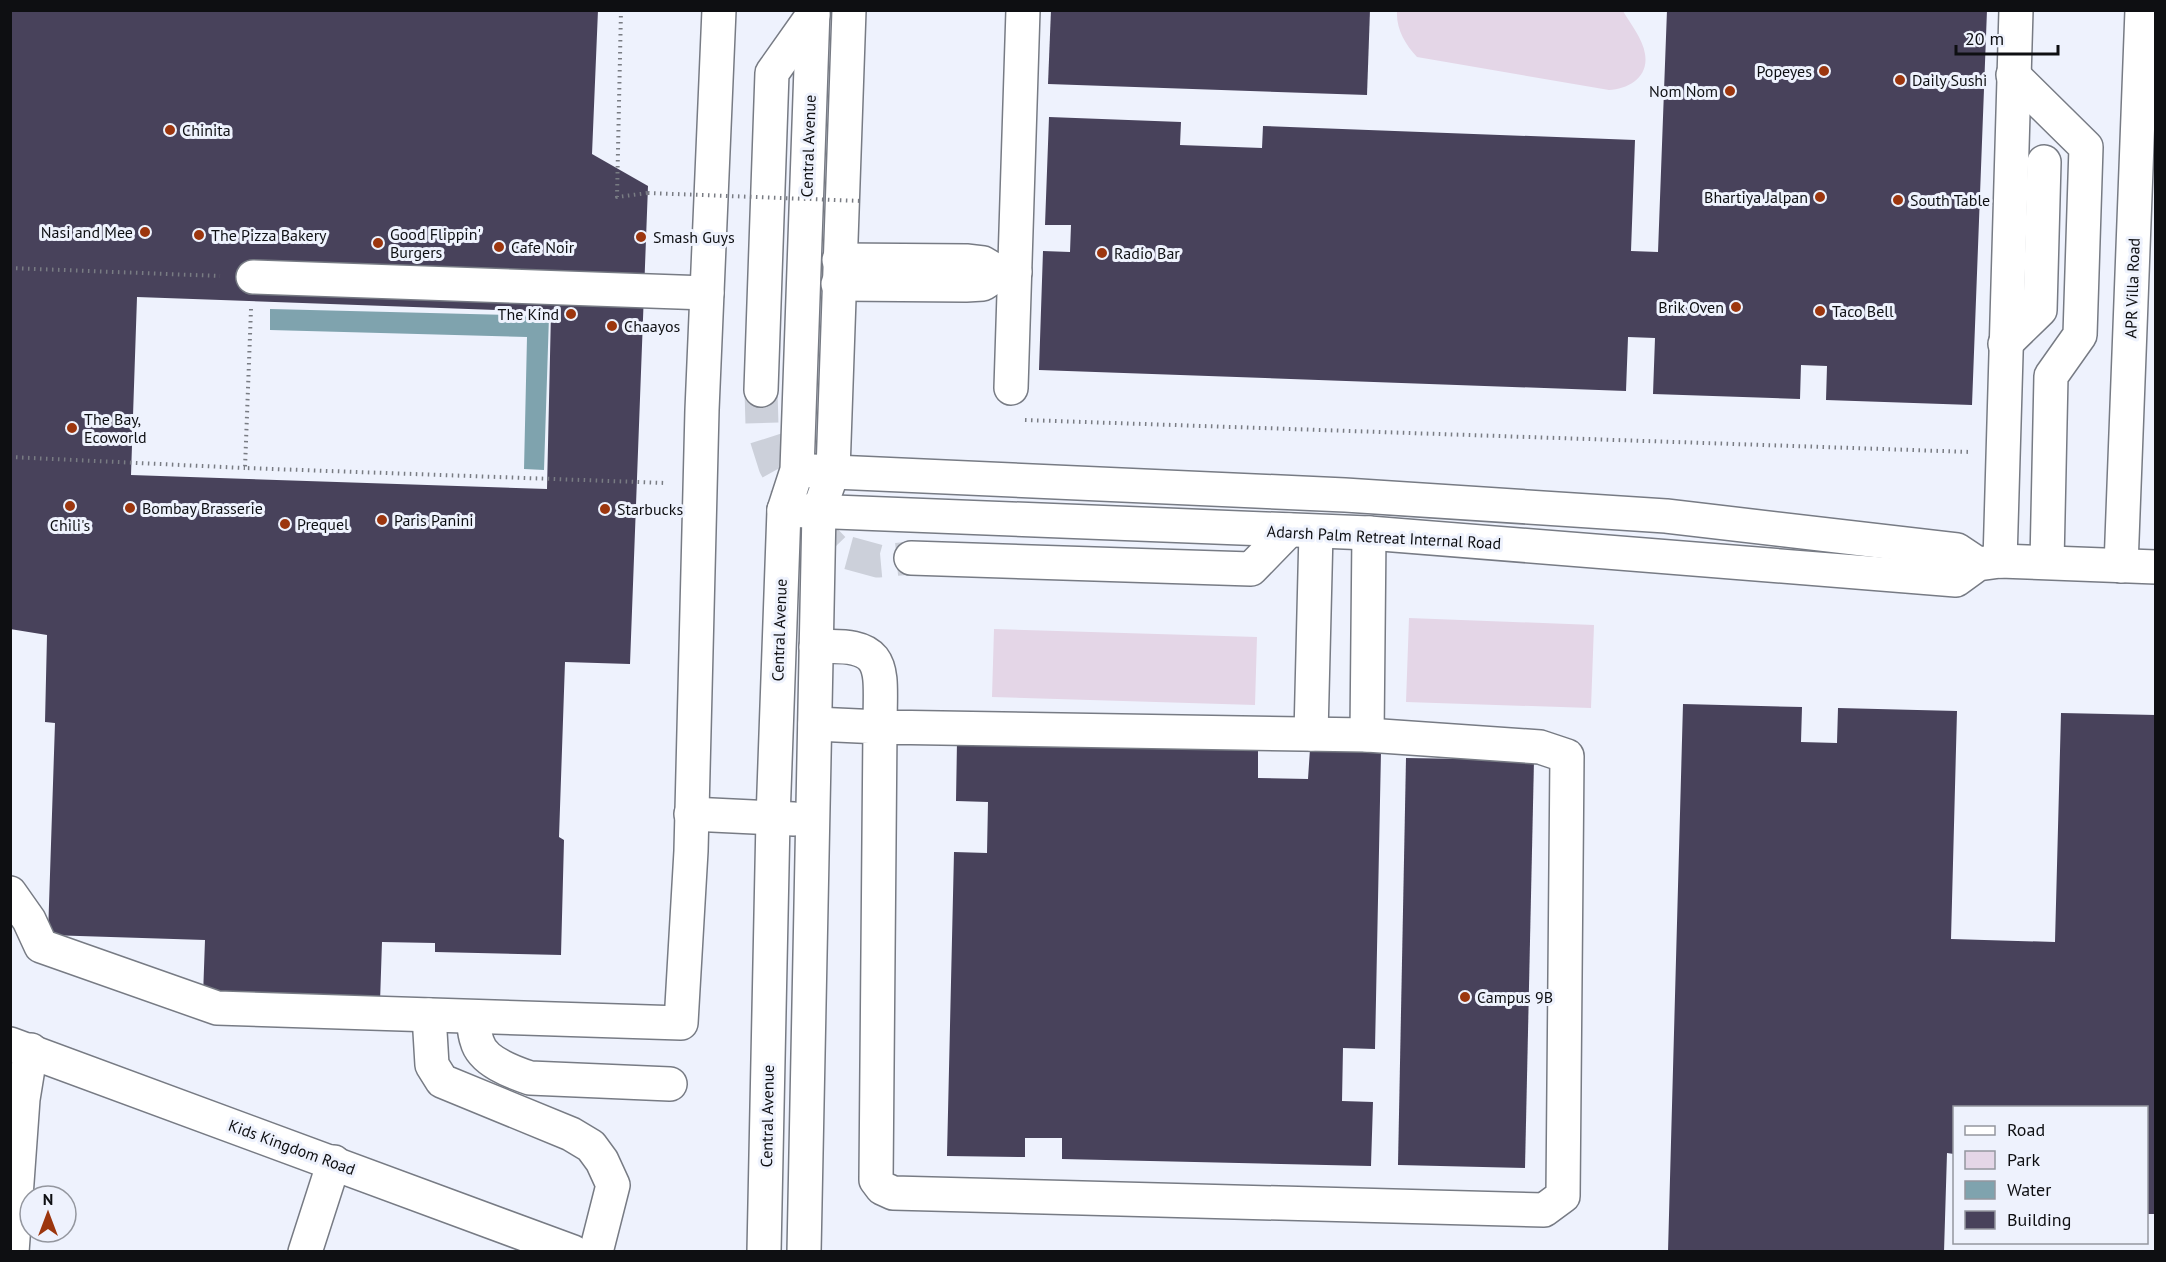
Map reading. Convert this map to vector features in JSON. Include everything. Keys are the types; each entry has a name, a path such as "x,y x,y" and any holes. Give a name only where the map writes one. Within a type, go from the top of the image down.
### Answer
{"street":[{"path":"10,892 29,920 41,946 216,1008 681,1023 691,851 700,484 719,10"},
{"path":"804,1251 819,510 832,471 849,10"},
{"path":"1011,388 1007,273 1023,10"},
{"path":"1989,563 2002,453 2016,10"},
{"name":"APR Villa Road","path":"2121,566 2142,10"},
{"path":"761,390 772,73 813,13"},
{"name":"Central Avenue","path":"764,1251 773,819 784,510 797,470 813,13"},
{"path":"2013,75 2086,147 2080,335 2051,376 2047,562"},
{"path":"2005,344 2040,310 2056,163 2063,359"},
{"path":"839,272 966,261 983,263 1007,273"},
{"path":"253,277 707,293"},
{"path":"797,470 1345,495 1666,516 1957,550 1989,563 2047,562 2156,567"},
{"path":"1311,734 1329,532 1345,495"},
{"name":"Adarsh Palm Retreat Internal Road","path":"784,510 1329,532 1956,580 1989,563"},
{"path":"911,558 1251,569 1329,532"},
{"path":"1329,532 1367,735"},
{"path":"815,724 880,727 1367,735 1540,747 1567,756 1563,1196 1544,1210 893,1192 882,1188 876,1180 880,727 880,670 874,658 860,650 836,646 816,647"},
{"path":"691,814 813,819"},
{"path":"429,1015 432,1065 442,1081 571,1134 591,1146 602,1161 613,1185 596,1251"},
{"path":"473,1017 477,1043 493,1062 530,1078 670,1084"},
{"path":"12,1251 23,1100 21,1047"},
{"name":"Kids Kingdom Road","path":"21,1047 573,1251"},
{"path":"305,1251 334,1162"}],"path":[{"path":"621,10 617,197 648,194 862,201"},
{"path":"10,268 253,277 245,468"},
{"path":"1011,388 1008,419 2002,453"},
{"path":"10,458 700,484"}],"green space":[{"path":"1397,11 1623,11 1644,48 1644,69 1641,75 1630,84 1609,90 1417,57 1402,36"},
{"path":"1409,618 1594,625 1591,708 1406,702"},
{"path":"994,629 1257,637 1255,705 992,697"}],"water":[{"path":"270,309 549,316 544,470 524,469 527,337 270,330"}],"building":[{"path":"10,10 598,10 592,154 648,186 630,664 565,662 559,837 564,840 561,955 435,952 435,943 382,942 380,1002 203,996 205,940 48,935 55,723 45,722 47,635 10,629","holes":["137,297 551,312 547,489 131,475"]},
{"path":"1051,10 1370,10 1367,95 1048,84"},
{"path":"1667,10 1987,10 1972,405 1826,400 1827,366 1801,365 1800,399 1653,394 1655,338 1628,337 1626,391 1039,370 1043,251 1070,252 1071,225 1045,225 1049,117 1181,122 1180,145 1262,148 1263,126 1635,140 1631,251 1658,252"},
{"path":"1683,704 1802,707 1801,742 1837,743 1838,708 1957,711 1951,939 2055,942 2061,713 2156,715 2156,1214 2148,1214 2148,1106 1953,1106 1953,1154 1947,1153 1944,1252 1668,1252"},
{"path":"957,741 1258,748 1258,778 1308,779 1310,749 1381,751 1375,1049 1343,1048 1342,1101 1373,1102 1371,1166 1062,1159 1062,1138 1025,1138 1025,1157 947,1156 954,852 987,853 988,802 956,801"},
{"name":"Campus 9B","path":"1406,758 1534,760 1525,1168 1398,1165"}],"tunnel":[{"path":"761,390 762,425 775,466 804,518 834,549 878,561 911,558"}],"place":[{"name":"Popeyes","path":"1824,71"},
{"name":"Daily Sushi","path":"1900,80"},
{"name":"Nom Nom","path":"1730,91"},
{"name":"Chinita","path":"170,130"},
{"name":"Bhartiya Jalpan","path":"1820,197"},
{"name":"South Table","path":"1898,200"},
{"name":"Nasi and Mee","path":"145,232"},
{"name":"The Pizza Bakery","path":"199,235"},
{"name":"Smash Guys","path":"641,237"},
{"name":"Good Flippin' Burgers","path":"378,243"},
{"name":"Cafe Noir","path":"499,247"},
{"name":"Radio Bar","path":"1102,253"},
{"name":"Brik Oven","path":"1736,307"},
{"name":"Taco Bell","path":"1820,311"},
{"name":"The Kind","path":"571,314"},
{"name":"Chaayos","path":"612,326"},
{"name":"The Bay, Ecoworld","path":"72,428"},
{"name":"Chili's","path":"70,506"},
{"name":"Bombay Brasserie","path":"130,508"},
{"name":"Starbucks","path":"605,509"},
{"name":"Paris Panini","path":"382,520"},
{"name":"Prequel","path":"285,524"},
{"name":"Campus 9B","path":"1465,997"}]}
